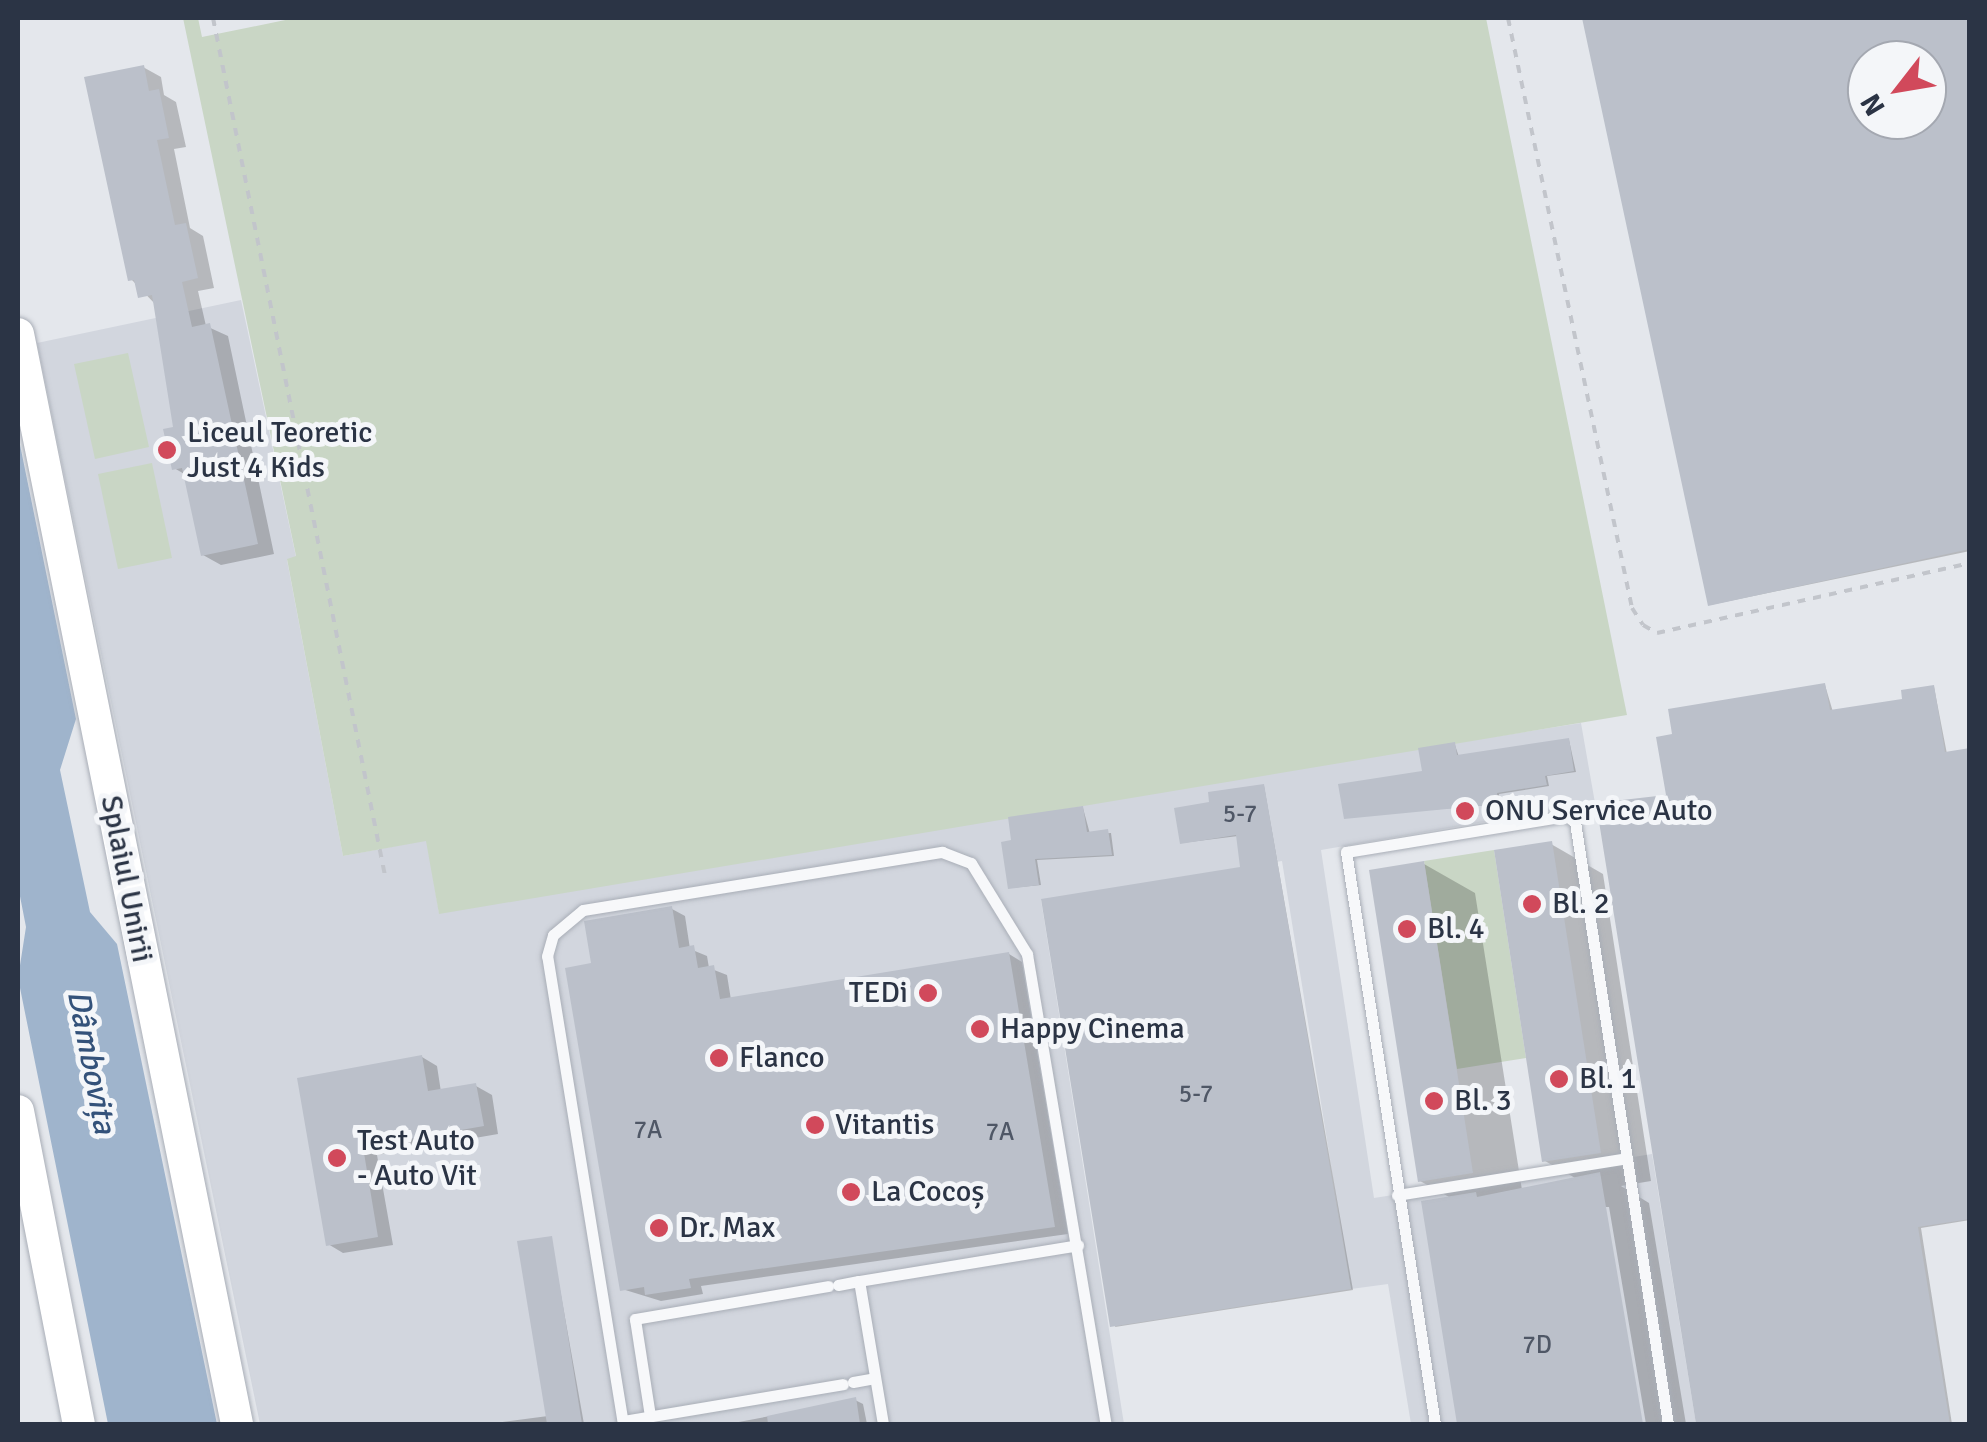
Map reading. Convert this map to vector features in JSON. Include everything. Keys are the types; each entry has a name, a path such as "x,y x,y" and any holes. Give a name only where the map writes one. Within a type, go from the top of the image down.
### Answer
{"main road":[{"name":"Splaiul Unirii","path":"18,334 238,1424"},
{"path":"18,1111 79,1424"}],"lane":[{"path":"1435,1424 1397,1194 1350,849 1567,816 1575,822 1668,1424"},
{"path":"875,1378 623,1423 548,956 553,935 576,912 931,852 971,863 1027,954 1106,1424"},
{"path":"1397,1194 1627,1158"},
{"path":"650,1416 635,1319 1078,1245"},
{"path":"859,1281 883,1424"}],"path":[{"path":"221,18 214,18 385,876"},
{"path":"1508,18 1632,608 1642,624 1657,633 1970,563"}],"shaded area":[{"path":"241,300 296,557 287,560 343,856 427,840 439,913 995,815 1581,723 1595,803 1321,850 1374,1198 1652,1154 1696,1424 1411,1424 1388,1284 1351,1289 1282,861 1041,900 1124,1424 260,1424 37,343"}],"green space":[{"path":"183,18 198,18 202,37 295,18 1486,18 1627,715 439,914 426,841 343,856 287,559 296,556"},
{"path":"128,353 149,447 95,459 74,364"},
{"path":"152,463 172,558 118,569 98,474"},
{"path":"1494,850 1526,1058 1457,1069 1424,861"}],"water":[{"name":"Dâmbovița","path":"18,435 76,719 60,770 90,912 117,944 217,1424 108,1424 18,978 26,927 18,886"}],"building":[{"path":"1582,18 1970,18 1970,549 1708,606"},
{"path":"144,65 149,91 159,89 169,138 157,140 175,225 186,223 198,278 182,282 192,327 210,323 258,544 201,556 182,468 172,470 163,429 173,427 152,295 138,298 134,280 128,281 84,77"},
{"path":"1825,683 1830,710 1902,699 1901,690 1934,685 1945,752 1970,748 1970,1219 1918,1227 1950,1424 1696,1424 1596,803 1666,795 1656,737 1672,734 1668,709"},
{"path":"1569,738 1574,771 1545,776 1547,785 1497,793 1498,804 1344,819 1338,784 1422,771 1418,748 1455,742 1457,755"},
{"path":"1264,784 1351,1289 1110,1327 1041,899 1240,867 1236,835 1180,844 1174,808 1209,802 1208,792"},
{"path":"1083,806 1087,832 1108,829 1112,855 1035,859 1039,885 1008,889 1001,842 1011,840 1008,817"},
{"path":"1552,841 1601,1153 1542,1162 1494,850"},
{"path":"1424,861 1473,1173 1418,1182 1369,870"},
{"name":"Vitantis","path":"672,906 679,948 694,945 698,968 714,965 720,999 1009,952 1055,1227 689,1279 691,1288 645,1295 644,1287 620,1291 565,968 591,963 584,921"},
{"path":"422,1055 428,1091 476,1083 484,1126 363,1147 378,1237 326,1246 297,1078"},
{"path":"1600,1172 1643,1424 1457,1424 1421,1201 1476,1192 1477,1197"},
{"path":"552,1236 582,1424 547,1424 517,1241"},
{"path":"856,1397 860,1424 768,1424 767,1416"}],"place":[{"name":"Liceul Teoretic Just 4 Kids","path":"167,450"},
{"name":"ONU Service Auto","path":"1465,811"},
{"name":"Bl. 2","path":"1532,904"},
{"name":"Bl. 4","path":"1407,929"},
{"name":"TEDi","path":"928,993"},
{"name":"Happy Cinema","path":"980,1029"},
{"name":"Flanco","path":"719,1058"},
{"name":"Bl. 1","path":"1559,1079"},
{"name":"Bl. 3","path":"1434,1101"},
{"name":"Vitantis","path":"815,1125"},
{"name":"Test Auto - Auto Vit","path":"337,1158"},
{"name":"La Cocoș","path":"851,1192"},
{"name":"Dr. Max","path":"659,1228"}]}
